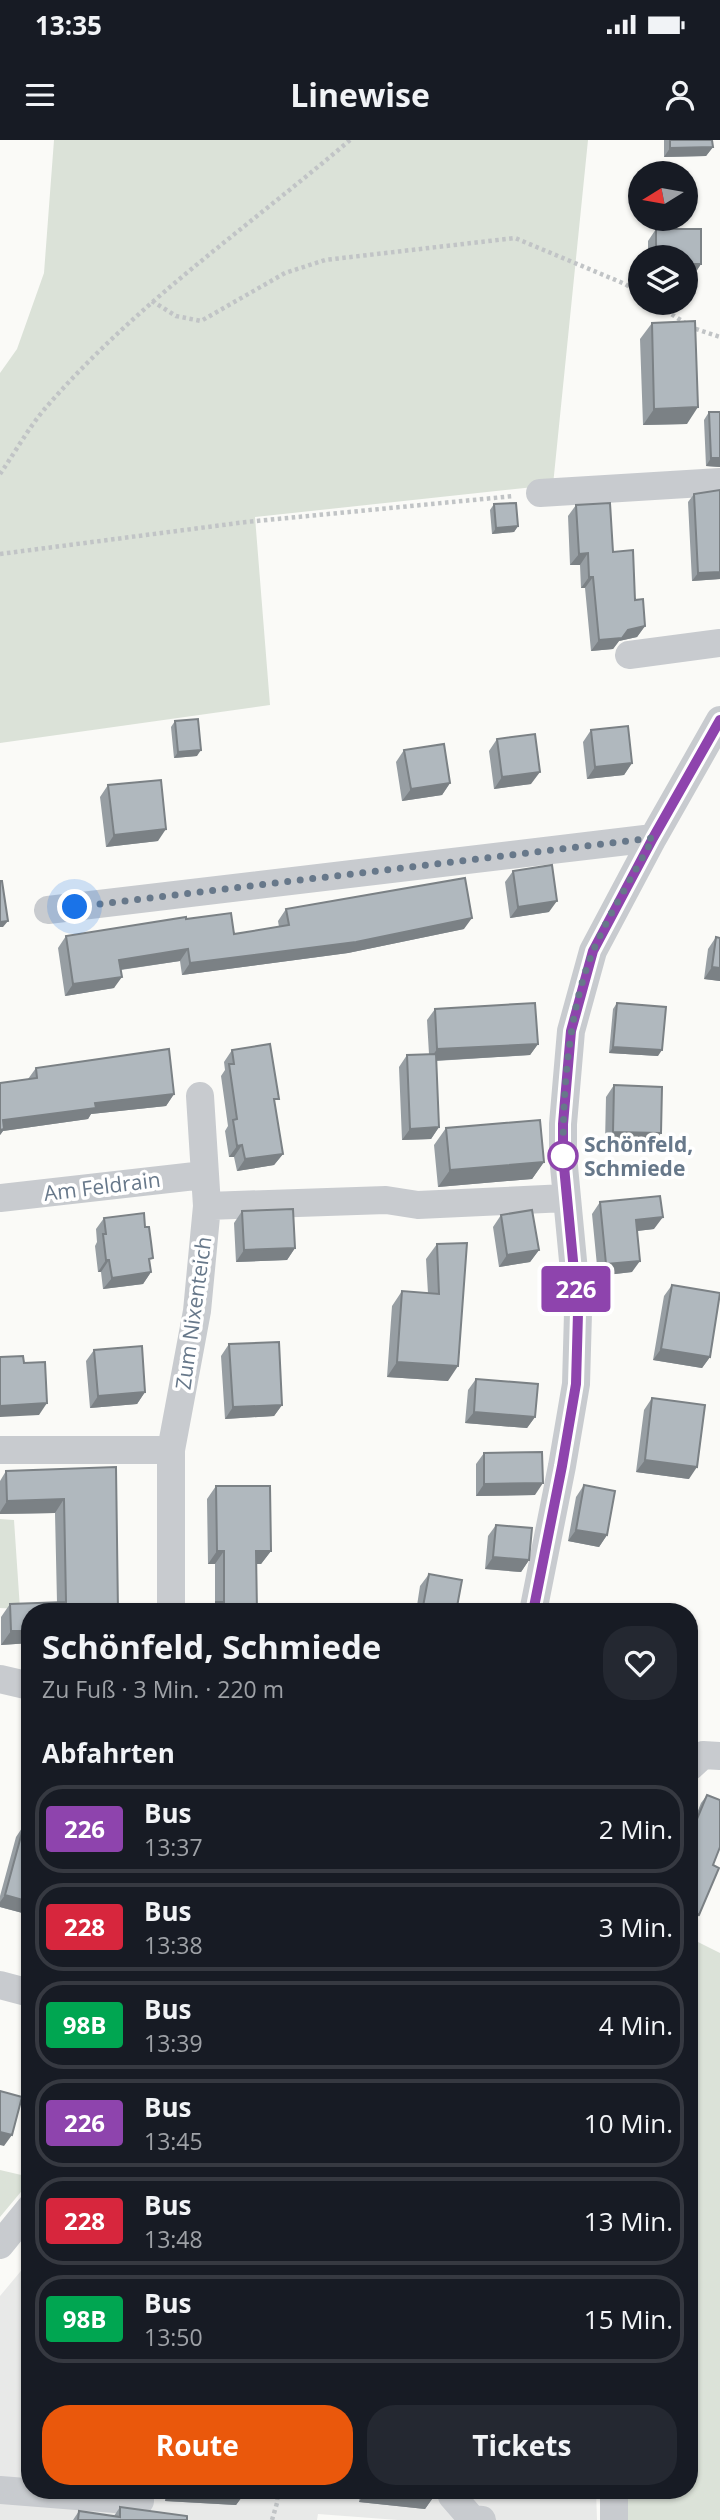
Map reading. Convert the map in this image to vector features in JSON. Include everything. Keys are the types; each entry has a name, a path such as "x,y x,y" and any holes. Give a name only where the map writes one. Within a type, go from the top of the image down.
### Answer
{"street":[{"path":"540,493 720,481"},
{"path":"629,655 720,643"},
{"path":"535,1603 576,1384 578,1313 566,1198 563,1124 571,1031 593,951 720,720"},
{"path":"48,910 653,838"},
{"name":"Zum Nixenteich","path":"171,1603 171,1450 197,1311 207,1206 200,1096"},
{"name":"Am Feldrain","path":"0,1198 204,1175"},
{"path":"207,1206 386,1200 418,1206 566,1198"},
{"path":"0,1450 171,1450"},
{"path":"0,1679 21,1684"},
{"path":"698,1760 703,1755 720,1756"},
{"path":"0,1986 21,1991"},
{"path":"0,2245 21,2219"},
{"path":"0,2490 21,2492"},
{"path":"115,2499 140,2501"},
{"path":"455,2499 472,2519 482,2520"},
{"path":"614,2499 614,2520"}],"path":[{"path":"0,474 46,406 93,355 152,301 350,140"},
{"path":"152,301 176,316 201,321 285,273 325,260 515,238 628,286"},
{"path":"673,315 693,328 720,337"},
{"path":"0,554 246,523 540,493"},
{"path":"272,2520 277,2499"}],"shaded area":[{"path":"54,140 588,140 553,485 255,517 270,705 0,743 0,373 17,349 44,273"},
{"path":"0,1519 14,1520 20,1609 0,1608"},
{"path":"698,1942 720,1953 720,2520 624,2520 623,2499 698,2499"},
{"path":"0,2170 21,2175 21,2192 0,2217"},
{"path":"21,2271 21,2499 596,2499 597,2520 398,2520 318,2514 317,2520 0,2520 0,2296"}],"building":[{"path":"670,140 712,140 713,147 670,148"},
{"path":"701,229 701,264 698,264 698,245 656,245 656,231"},
{"path":"695,321 698,407 654,409 652,323"},
{"path":"709,412 720,412 720,458 711,458"},
{"path":"720,490 720,572 698,573 694,494"},
{"path":"516,503 518,526 496,528 494,504"},
{"path":"610,503 613,552 633,550 635,600 643,599 645,626 628,630 622,638 599,640 588,553 579,554 576,505"},
{"path":"198,719 201,750 178,752 175,721"},
{"path":"628,726 632,763 595,767 591,730"},
{"path":"535,734 540,772 502,777 497,739"},
{"path":"444,744 450,783 411,789 404,750"},
{"path":"161,780 166,829 114,835 108,785"},
{"path":"552,865 557,901 518,907 513,871"},
{"path":"465,878 472,918 356,942 190,963 188,949 119,960 122,977 73,984 66,936 186,917 231,913 234,934 289,925 286,909"},
{"path":"0,881 8,921 0,922"},
{"path":"716,937 720,938 720,968 712,967"},
{"path":"535,1003 538,1044 437,1049 435,1009"},
{"path":"617,1003 666,1007 662,1050 613,1047"},
{"path":"270,1044 279,1099 274,1099 283,1154 245,1159 242,1145 237,1146 233,1120 237,1119 229,1064 234,1064 232,1050"},
{"path":"169,1049 174,1094 95,1103 96,1108 3,1120 4,1129 0,1130 0,1083 37,1078 36,1068"},
{"path":"436,1054 439,1127 410,1129 407,1055"},
{"path":"614,1085 662,1087 661,1133 613,1132"},
{"path":"540,1120 544,1162 450,1170 446,1128"},
{"path":"660,1196 663,1217 636,1220 640,1261 606,1264 600,1202"},
{"path":"293,1209 295,1248 244,1250 242,1211"},
{"path":"532,1210 539,1250 507,1255 501,1215"},
{"path":"144,1213 145,1227 149,1227 153,1258 149,1259 151,1272 112,1278 109,1260 106,1260 104,1218"},
{"path":"467,1243 458,1366 397,1362 402,1291 439,1294 437,1244"},
{"path":"672,1285 720,1293 710,1357 661,1349"},
{"path":"279,1342 282,1405 233,1407 229,1344"},
{"path":"142,1346 145,1392 98,1396 94,1350"},
{"path":"23,1356 24,1363 45,1362 47,1403 0,1406 0,1357"},
{"path":"476,1379 538,1384 535,1417 474,1412"},
{"path":"652,1398 705,1405 697,1467 645,1460"},
{"path":"542,1452 543,1483 484,1484 484,1453"},
{"path":"116,1467 118,1603 38,1603 66,1602 64,1499 7,1501 6,1471"},
{"path":"584,1485 615,1491 607,1535 576,1530"},
{"path":"216,1486 270,1486 271,1551 256,1551 257,1603 216,1603 224,1602 224,1551 217,1551"},
{"path":"496,1525 532,1528 529,1560 493,1557"},
{"path":"429,1574 462,1580 458,1603 424,1603"},
{"path":"10,1604 21,1604 21,1631 11,1631"},
{"path":"707,1795 720,1800 720,1847 713,1865 719,1868 699,1915 698,1915 698,1817"},
{"path":"21,1836 21,1899 5,1895"},
{"path":"0,2091 21,2097 12,2135 0,2132"},
{"path":"120,2507 187,2516 187,2520 78,2520 79,2511 120,2517"}],"bus line":[{"name":"226","path":"535,1603 576,1384 578,1313 563,1156 571,1031 593,951 720,720"}],"place":[{"name":"Schönfeld, Schmiede","path":"563,1156"}],"route":[{"path":"75,907 653,838 593,951 571,1031 563,1156"}]}
